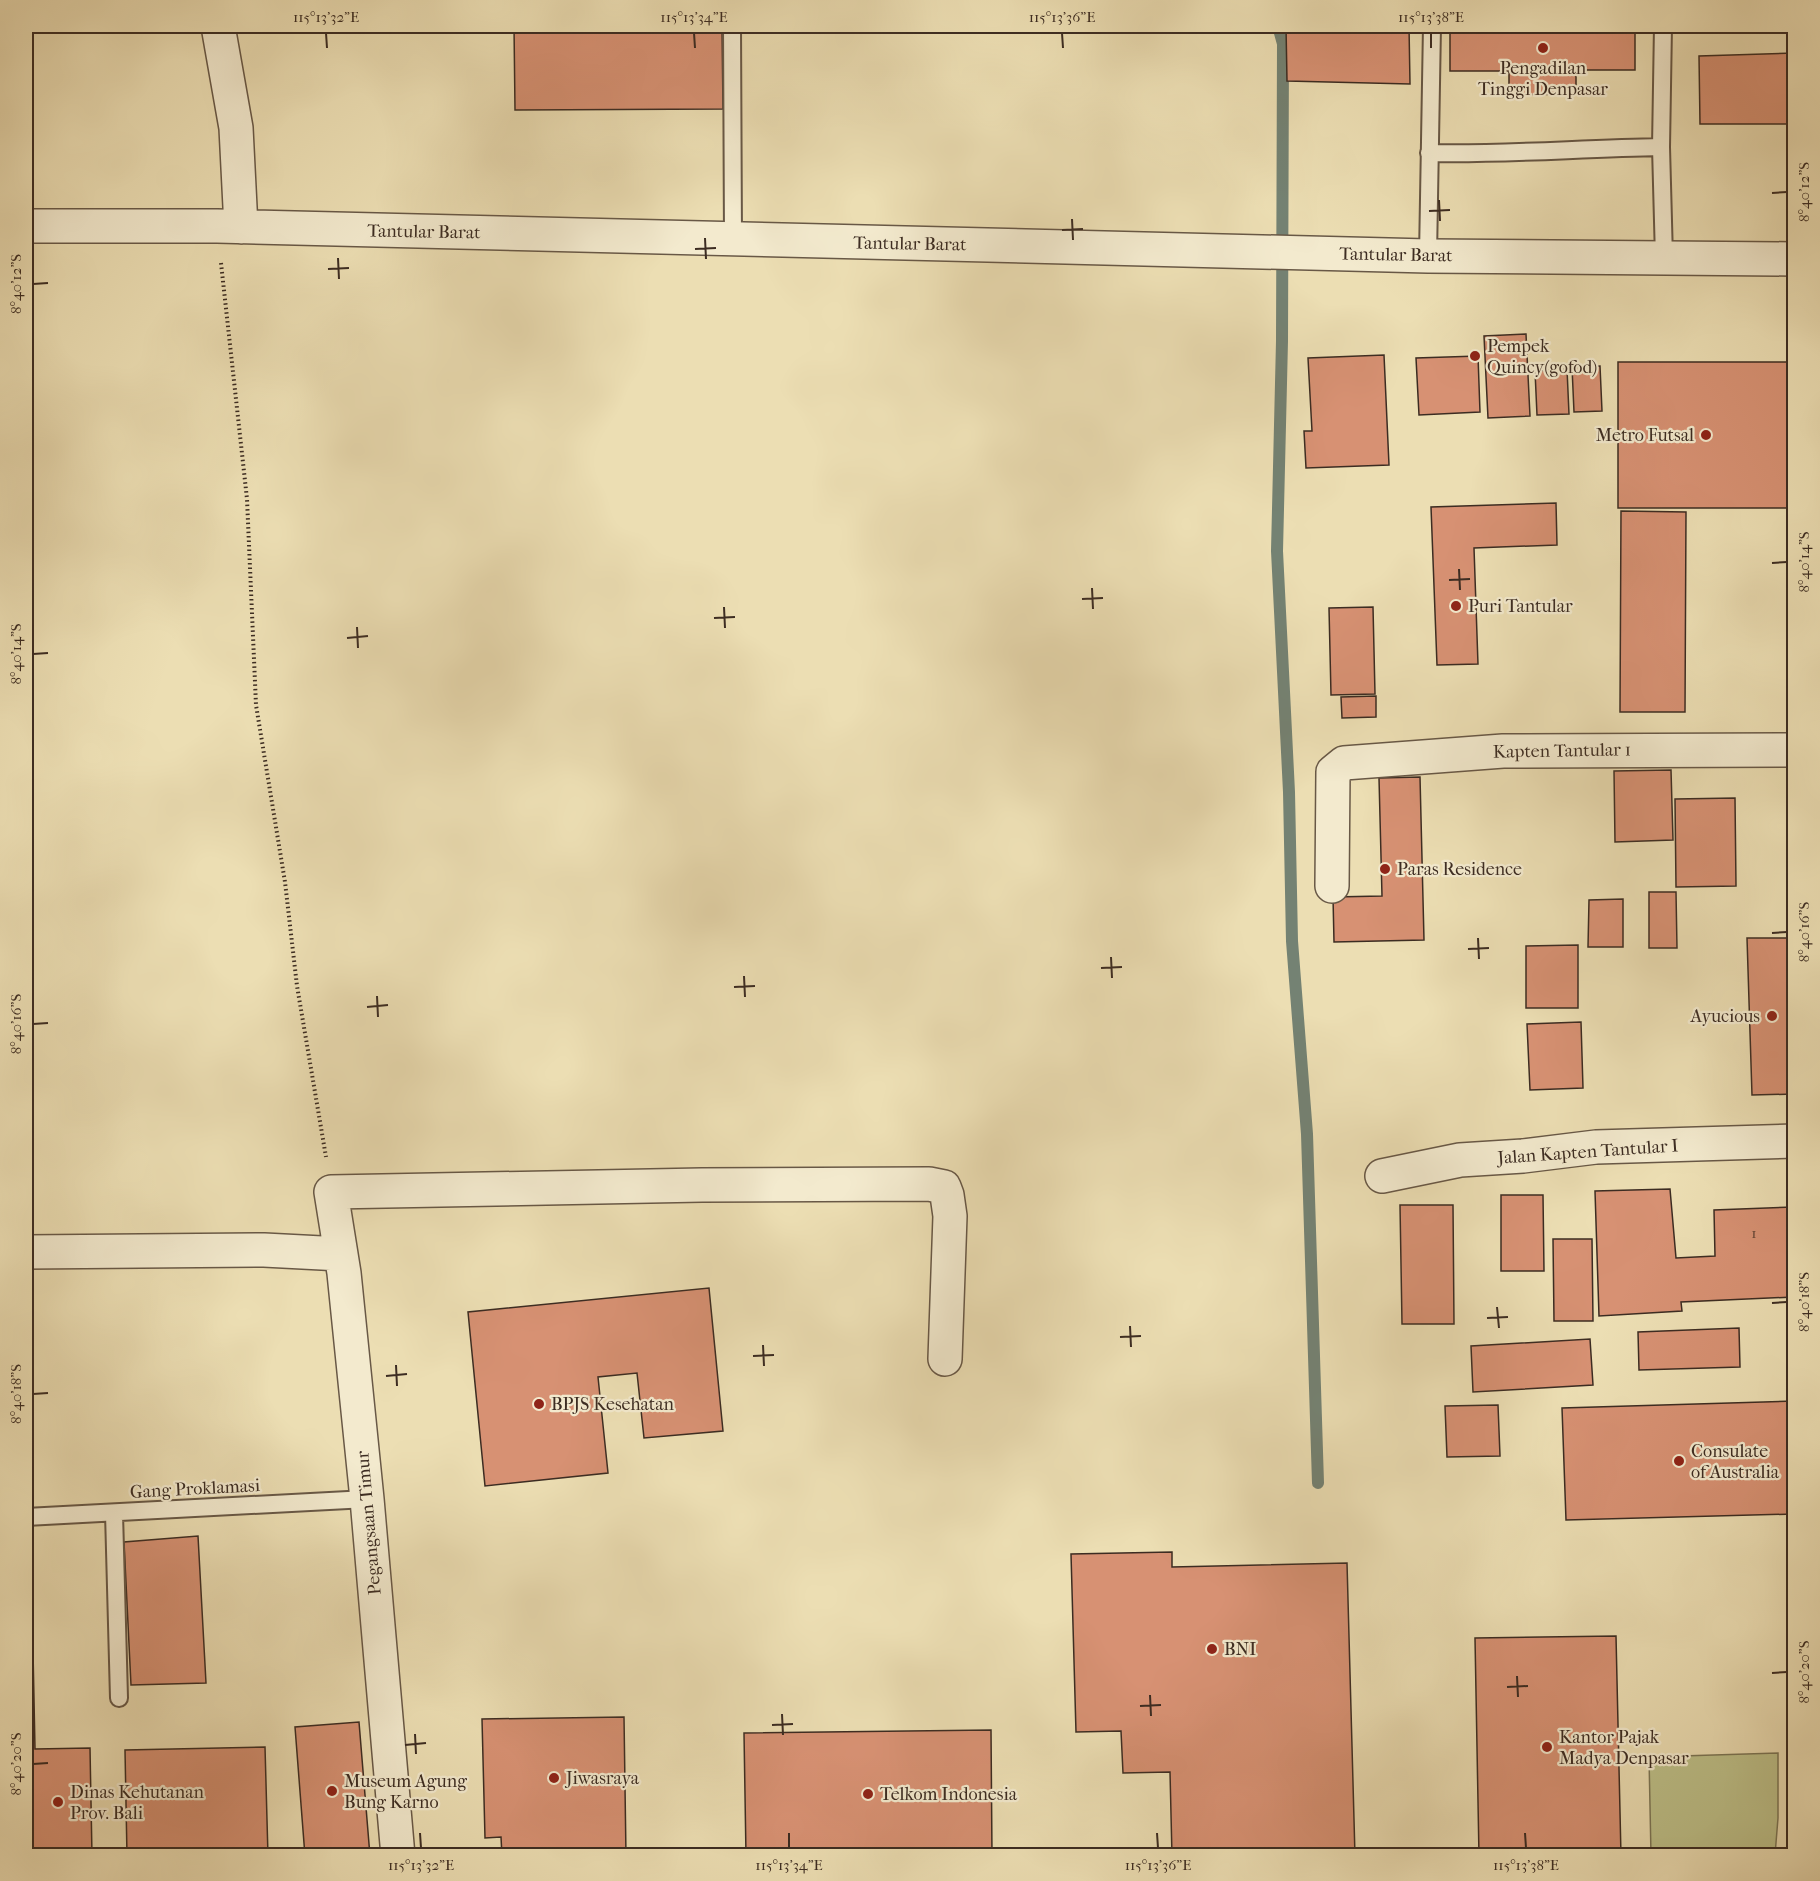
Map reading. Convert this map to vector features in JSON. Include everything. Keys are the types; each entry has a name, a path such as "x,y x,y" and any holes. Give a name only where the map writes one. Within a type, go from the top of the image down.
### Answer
{"street":[{"path":"218,26 236,128 229,227"},
{"name":"Tantular Barat","path":"26,226 229,227 1428,256 1794,259"},
{"name":"Kapten Tantular 1","path":"1332,886 1333,772 1344,763 1503,751 1794,750"},
{"name":"Jalan Kapten Tantular I","path":"1382,1176 1460,1160 1523,1156 1596,1147 1794,1141"},
{"path":"332,1192 905,1184 929,1184 944,1187 950,1216 945,1359"},
{"name":"Pegangsaan Timur","path":"332,1192 344,1273 367,1499 398,1856"},
{"path":"26,1252 264,1250 341,1254"}],"lane":[{"path":"732,26 733,239"},
{"path":"1428,256 1432,26"},
{"path":"1663,26 1660,147 1664,258"},
{"path":"1429,153 1477,154 1660,147"},
{"name":"Gang Proklamasi","path":"26,1517 367,1499"},
{"path":"114,1513 119,1698"}],"path":[{"path":"229,227 247,499 256,705 285,882 297,986 332,1192"}],"green space":[{"path":"1778,1753 1778,1818 1775,1855 1651,1855 1649,1757"}],"building":[{"path":"514,26 722,26 723,109 515,110"},
{"path":"1286,26 1409,26 1410,84 1287,81"},
{"name":"Pengadilan Tinggi Denpasar","path":"1450,26 1635,26 1635,70 1576,70 1576,94 1509,95 1509,71 1450,71"},
{"path":"1794,53 1794,124 1700,124 1699,56"},
{"path":"1526,334 1530,416 1488,418 1484,336"},
{"path":"1384,355 1389,465 1306,468 1304,431 1312,431 1308,358"},
{"path":"1478,356 1480,412 1419,415 1416,358"},
{"name":"Metro Futsal","path":"1618,362 1794,362 1794,508 1618,508"},
{"path":"1600,366 1602,411 1574,412 1572,367"},
{"path":"1567,369 1569,414 1537,415 1535,371"},
{"name":"Puri Tantular","path":"1556,503 1557,545 1474,548 1478,664 1437,665 1431,507"},
{"path":"1621,511 1686,512 1685,712 1620,712"},
{"path":"1373,607 1375,694 1331,695 1329,608"},
{"path":"1376,696 1376,717 1342,718 1341,697"},
{"path":"1671,770 1673,840 1615,842 1614,771"},
{"path":"1420,777 1424,940 1334,942 1333,897 1382,896 1379,778"},
{"path":"1735,798 1736,886 1676,887 1675,799"},
{"path":"1649,892 1676,892 1677,948 1649,948"},
{"path":"1623,899 1623,947 1588,947 1589,900"},
{"name":"Ayucious","path":"1747,938 1794,938 1794,1094 1752,1095"},
{"path":"1578,945 1578,1008 1526,1008 1526,946"},
{"path":"1581,1022 1583,1088 1530,1090 1527,1024"},
{"path":"1670,1189 1676,1258 1715,1256 1714,1210 1794,1207 1794,1297 1681,1302 1682,1311 1599,1316 1595,1191"},
{"path":"1501,1195 1543,1195 1544,1271 1501,1271"},
{"path":"1400,1205 1453,1205 1454,1324 1402,1324"},
{"path":"1553,1239 1592,1239 1593,1321 1554,1321"},
{"name":"BPJS Kesehatan","path":"709,1288 723,1431 644,1438 637,1373 598,1377 608,1473 485,1486 468,1312"},
{"path":"1739,1328 1740,1367 1639,1370 1638,1332"},
{"path":"1590,1339 1593,1385 1473,1392 1471,1346"},
{"name":"Consulate of Australia","path":"1794,1401 1794,1514 1566,1520 1562,1408"},
{"path":"1498,1405 1500,1456 1447,1457 1445,1406"},
{"path":"198,1536 206,1683 131,1685 124,1542"},
{"name":"BNI","path":"1172,1552 1172,1567 1347,1563 1355,1856 1172,1856 1170,1772 1123,1773 1121,1731 1076,1732 1071,1554"},
{"name":"Kantor Pajak Madya Denpasar","path":"1616,1636 1621,1856 1479,1856 1475,1638"},
{"name":"Dinas Kehutanan Prov. Bali","path":"33,1651 35,1749 90,1748 92,1856 26,1856 26,1652"},
{"name":"Jiwasraya","path":"624,1717 626,1856 502,1856 501,1837 485,1838 482,1719"},
{"name":"Museum Agung Bung Karno","path":"359,1722 370,1856 305,1856 295,1727"},
{"name":"Telkom Indonesia","path":"991,1730 992,1856 746,1856 744,1733"},
{"path":"265,1747 268,1856 127,1856 125,1750"}],"waterway":[{"path":"1278,26 1283,44 1282,341 1277,551 1289,792 1292,941 1307,1134 1318,1483"}],"place":[{"name":"Pengadilan Tinggi Denpasar","path":"1543,48"},
{"name":"Pempek Quincy(gofod)","path":"1475,356"},
{"name":"Metro Futsal","path":"1706,435"},
{"name":"Puri Tantular","path":"1456,606"},
{"name":"Paras Residence","path":"1385,869"},
{"name":"Ayucious","path":"1772,1016"},
{"name":"BPJS Kesehatan","path":"539,1404"},
{"name":"Consulate of Australia","path":"1679,1461"},
{"name":"BNI","path":"1212,1649"},
{"name":"Kantor Pajak Madya Denpasar","path":"1547,1747"},
{"name":"Jiwasraya","path":"554,1778"},
{"name":"Museum Agung Bung Karno","path":"332,1791"},
{"name":"Telkom Indonesia","path":"868,1794"},
{"name":"Dinas Kehutanan Prov. Bali","path":"58,1802"}]}
